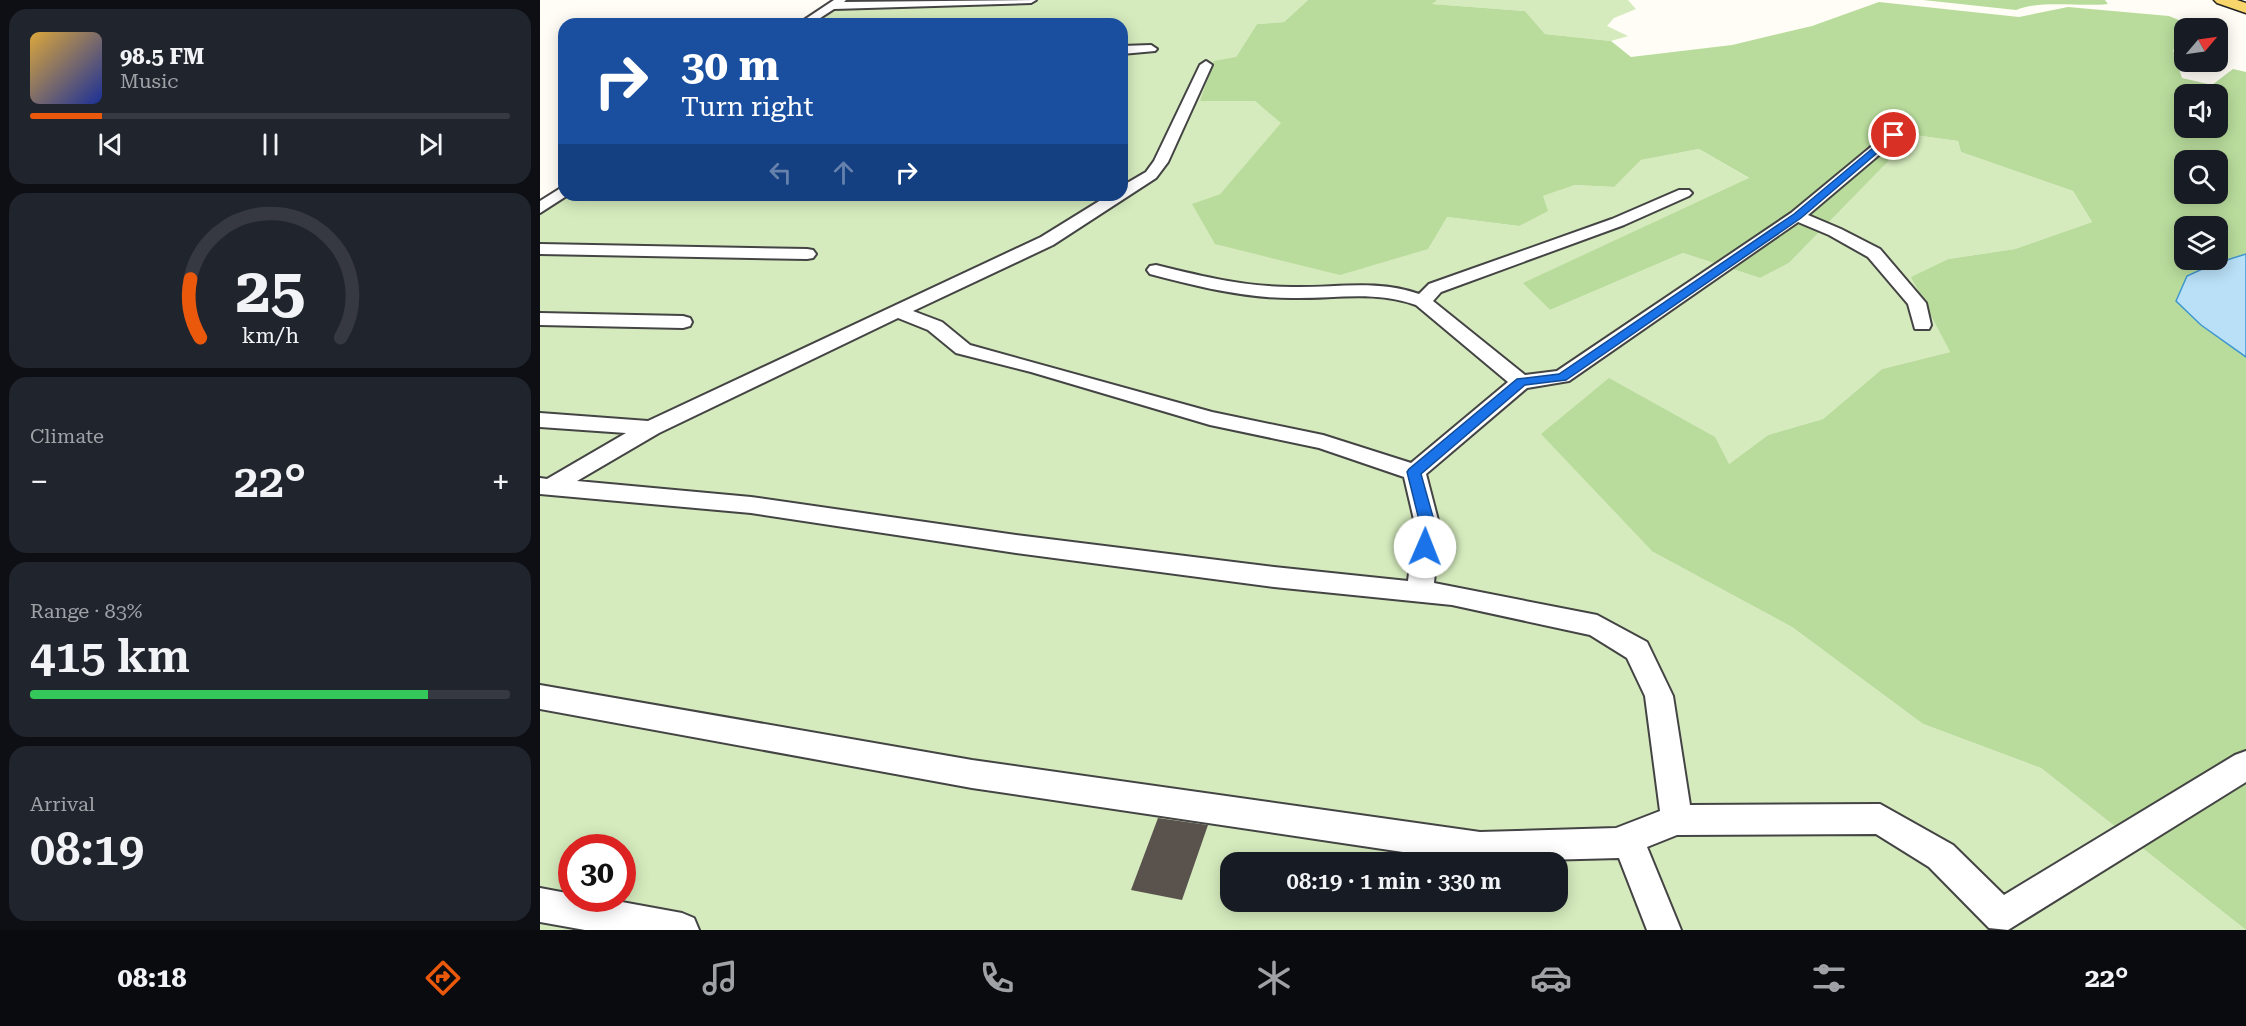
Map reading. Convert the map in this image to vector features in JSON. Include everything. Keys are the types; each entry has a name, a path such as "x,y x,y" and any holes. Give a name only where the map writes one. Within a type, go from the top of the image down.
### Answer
{"main road":[{"path":"2222,0 2246,8"}],"street":[{"path":"813,18 836,3 1031,0"},
{"path":"1128,50 1151,49"},
{"path":"1128,190 1151,175 1161,162 1206,65"},
{"path":"1413,472 1521,382 1562,377 1797,216 1894,135"},
{"path":"1422,301 1435,288 1618,222 1684,193"},
{"path":"540,208 558,195"},
{"path":"545,486 651,428 1047,240 1110,201"},
{"path":"1797,216 1835,232 1874,253 1917,303 1922,325"},
{"path":"540,249 807,254"},
{"path":"1156,270 1218,285 1275,293 1365,289 1406,294 1422,301 1521,382"},
{"path":"898,312 935,326 963,349 1038,368 1210,418 1323,442 1413,472"},
{"path":"540,319 683,322"},
{"path":"540,420 651,428"},
{"path":"1413,472 1427,524 1420,591"},
{"path":"545,486 751,506 1016,544 1274,577 1452,594 1597,626 1637,650 1659,696 1677,820"},
{"path":"540,697 972,774 1480,848 1616,844 1677,820 1880,819 1941,856 2001,916 2246,765"},
{"path":"1628,839 1665,930"},
{"path":"540,905 682,930"}],"green space":[{"path":"847,0 1308,0 1284,22 1257,24 1236,57 1200,101 1255,101 1282,123 1220,194 1193,204 1447,217 1519,226 1543,196 1575,185 1613,187 1641,160 1699,149 1750,179 1524,283 1550,310 1683,253 1760,278 1789,263 1914,135 1958,141 1961,152 2073,191 2092,222 2015,249 1948,259 1912,277 1950,352 1882,369 1823,419 1768,435 1729,464 1653,552 1792,627 1923,724 2041,768 2246,930 540,930 540,207 558,198 558,201 1128,201 1128,18 821,18"},
{"path":"1308,0 1437,0 1432,4 1525,11 1545,34 1611,41 1631,57 1732,45 1812,26 1879,2 2019,17 2068,7 2169,16 2174,18 2174,72 2180,72 2182,78 2208,84 2174,84 2174,138 2228,138 2228,84 2213,84 2233,69 2246,72 2246,254 2228,260 2228,216 2174,216 2174,270 2200,270 2187,276 2176,301 2201,325 2246,357 2246,930 2041,768 1923,724 1792,627 1653,552 1541,434 1609,378 1715,437 1729,464 1768,435 1823,419 1882,369 1950,352 1911,277 1948,259 2015,249 2092,222 2073,191 1961,152 1958,141 1914,135 1789,263 1760,278 1683,253 1550,310 1523,283 1749,178 1699,149 1641,160 1614,187 1575,185 1543,196 1548,211 1519,226 1447,217 1428,249 1340,275 1215,244 1192,204 1220,194 1281,123 1255,101 1200,101 1214,61 1236,57 1257,24 1284,22"},
{"path":"1437,0 1628,0 1636,9 1614,18 1607,26 1628,36 1611,41 1545,34 1525,11 1431,4"},
{"path":"1923,0 2105,0 2108,4 2048,4 2016,10"}],"water":[{"path":"2246,254 2246,357 2201,325 2176,301 2187,276 2200,270 2228,270 2228,260"}],"building":[{"path":"1158,818 1208,825 1182,900 1131,890"}],"route":[{"path":"1425,547 1427,524 1413,472 1521,382 1562,377 1797,216 1894,135"}]}
